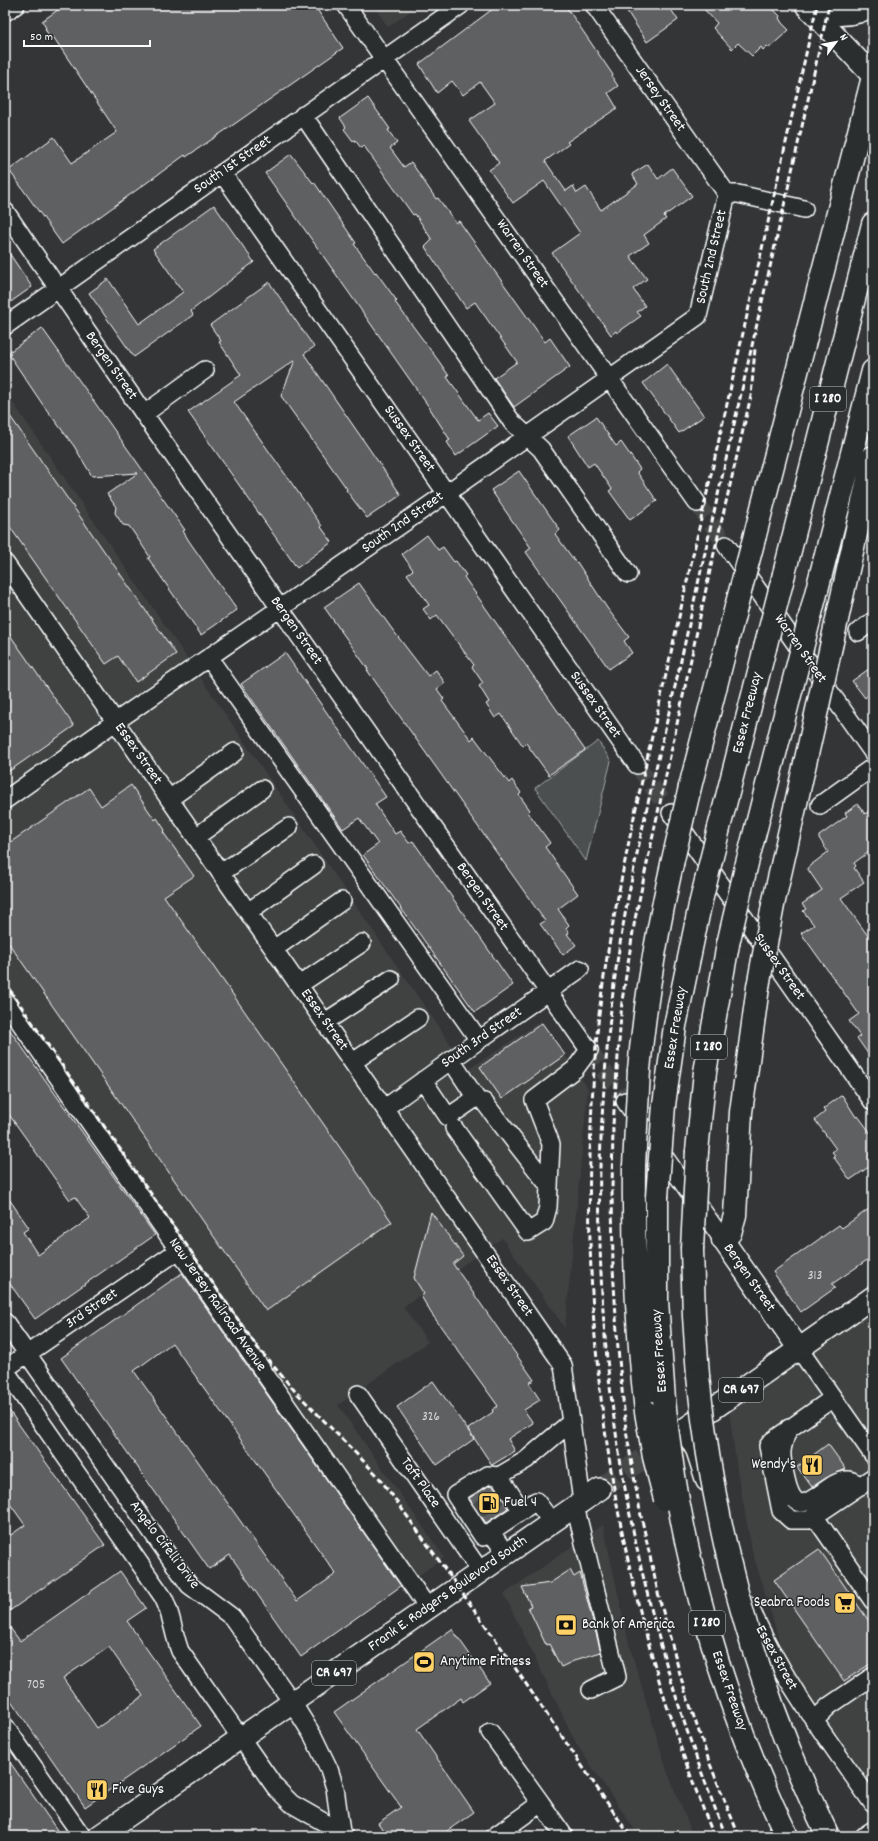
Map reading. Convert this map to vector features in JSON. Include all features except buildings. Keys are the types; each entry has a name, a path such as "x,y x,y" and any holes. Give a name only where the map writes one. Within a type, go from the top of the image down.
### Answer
{"highway":[{"path":"808,7 826,13 841,14 857,11 872,5"},
{"path":"655,1406 638,1333 635,1272 634,1166 643,1020 653,954 690,787 873,77"},
{"name":"Essex Freeway","path":"787,1836 748,1748 709,1632 694,1574 670,1454 655,1406 657,1197 664,1105 675,1026 700,905 873,224"},
{"name":"I 280","path":"828,1836 808,1794 772,1707 744,1620 728,1561 715,1501 704,1432 694,1316 692,1250 697,1151 707,1056 728,944 746,867 873,372"},
{"path":"723,1240 730,1232 734,1220 742,1106 758,987 773,906 873,457"}],"main road":[{"path":"808,7 873,77"},
{"name":"Bergen Street","path":"723,1240 799,1350"},
{"name":"CR 697","path":"683,1430 872,1299"},
{"name":"Frank E. Rodgers Boulevard South","path":"99,1836 600,1489"}],"street":[{"path":"5,12 16,5"},
{"name":"Warren Street","path":"346,5 697,503"},
{"name":"South 1st Street","path":"5,326 461,5"},
{"name":"Jersey Street","path":"594,5 727,194"},
{"path":"303,115 512,422 541,449 628,574"},
{"name":"Sussex Street","path":"222,173 637,765"},
{"path":"727,194 738,194 804,209"},
{"name":"South 2nd Street","path":"5,800 115,722 447,493 698,316 727,194"},
{"name":"Bergen Street","path":"5,211 144,414 590,1050 575,1069 534,1100 551,1144 549,1186"},
{"path":"144,414 205,370"},
{"name":"Warren Street","path":"726,545 873,753"},
{"name":"Essex Street","path":"5,563 563,1365 571,1422 579,1504 617,1677 591,1690"},
{"path":"858,632 873,621"},
{"path":"209,658 479,1040"},
{"path":"169,799 236,752"},
{"path":"820,805 873,767"},
{"path":"196,837 262,789"},
{"name":"Sussex Street","path":"671,813 873,1102"},
{"path":"221,873 289,827"},
{"path":"248,912 314,865"},
{"path":"274,949 342,901"},
{"path":"299,985 362,943"},
{"name":"South 3rd Street","path":"385,1108 548,991 580,970"},
{"path":"325,1022 391,978"},
{"name":"New Jersey Railroad Avenue","path":"5,1001 428,1608"},
{"path":"353,1062 418,1018"},
{"path":"423,1080 448,1116 476,1098 451,1060"},
{"name":"Bergen Street","path":"625,1101 723,1240"},
{"path":"454,1128 528,1232 544,1222 548,1207 549,1186 484,1102"},
{"name":"3rd Street","path":"5,1369 179,1250"},
{"name":"Angelo Cifelli Drive","path":"5,1322 190,1585 232,1617 292,1702 313,1736 330,1769 335,1788 342,1834"},
{"name":"Bergen Street","path":"799,1350 873,1455"},
{"name":"Angelo Cifelli Drive","path":"5,1369 163,1597 169,1608 175,1637 180,1651 282,1796 292,1804 320,1818 342,1834"},
{"name":"Taft Place","path":"358,1394 481,1572"},
{"path":"833,1398 789,1428 768,1446 781,1511 791,1520 810,1520 867,1482"},
{"path":"504,1486 526,1460 571,1422"},
{"path":"789,1428 782,1445 782,1455 789,1493 797,1502 810,1501 835,1484 849,1480 867,1482"},
{"name":"Essex Street","path":"683,1430 700,1464 736,1573 752,1612 782,1673 873,1804"},
{"path":"522,1510 504,1486 488,1475 455,1495 473,1518 483,1537 536,1501 552,1522"},
{"path":"815,1517 873,1601"},
{"path":"458,1538 473,1518"},
{"path":"491,1532 506,1554"},
{"path":"814,1721 829,1706 873,1676"},
{"path":"5,1726 82,1836"},
{"path":"490,1732 564,1836"},
{"path":"495,1836 541,1803"},
{"path":"864,1836 873,1830"}],"shaded area":[{"path":"373,5 419,5 388,27"},
{"path":"5,391 468,1070 541,1021 588,1088 565,1328 502,1238 403,1307 428,1342 338,1405 444,1557 415,1578 5,993"},
{"path":"598,741 611,761 586,861 535,788"},
{"path":"873,1300 873,1792 787,1667 752,1550 738,1476 728,1403"},
{"path":"603,1525 629,1644 666,1768 693,1836 639,1836 577,1745 504,1594"}],"tunnel":[{"path":"697,503 726,545"},
{"path":"637,765 671,813"},
{"path":"589,1050 625,1101"},
{"path":"600,1489 666,1442"},
{"path":"475,1512 503,1493"}],"railway":[{"path":"714,1836 678,1739 648,1641 624,1542 607,1442 595,1341 590,1240 591,1137 600,1006 608,950 624,867 635,812 817,5"},
{"path":"726,1836 694,1750 666,1663 643,1574 624,1484 611,1394 603,1302 600,1211 602,1119 616,969 630,888 829,5"},
{"path":"739,1836 710,1764 683,1685 659,1597 640,1511 626,1430 618,1349 613,1268 612,1191 613,1125 622,1001 635,919 711,566 751,396 755,349"},
{"path":"5,983 257,1347 294,1390 377,1475 498,1643 630,1836"}],"place":[{"name":"Wendy's","path":"812,1465"},
{"name":"Fuel 4","path":"489,1503"},
{"name":"Seabra Foods","path":"845,1603"},
{"name":"Bank of America","path":"566,1625"},
{"name":"Anytime Fitness","path":"424,1662"},
{"name":"Five Guys","path":"97,1790"}]}
